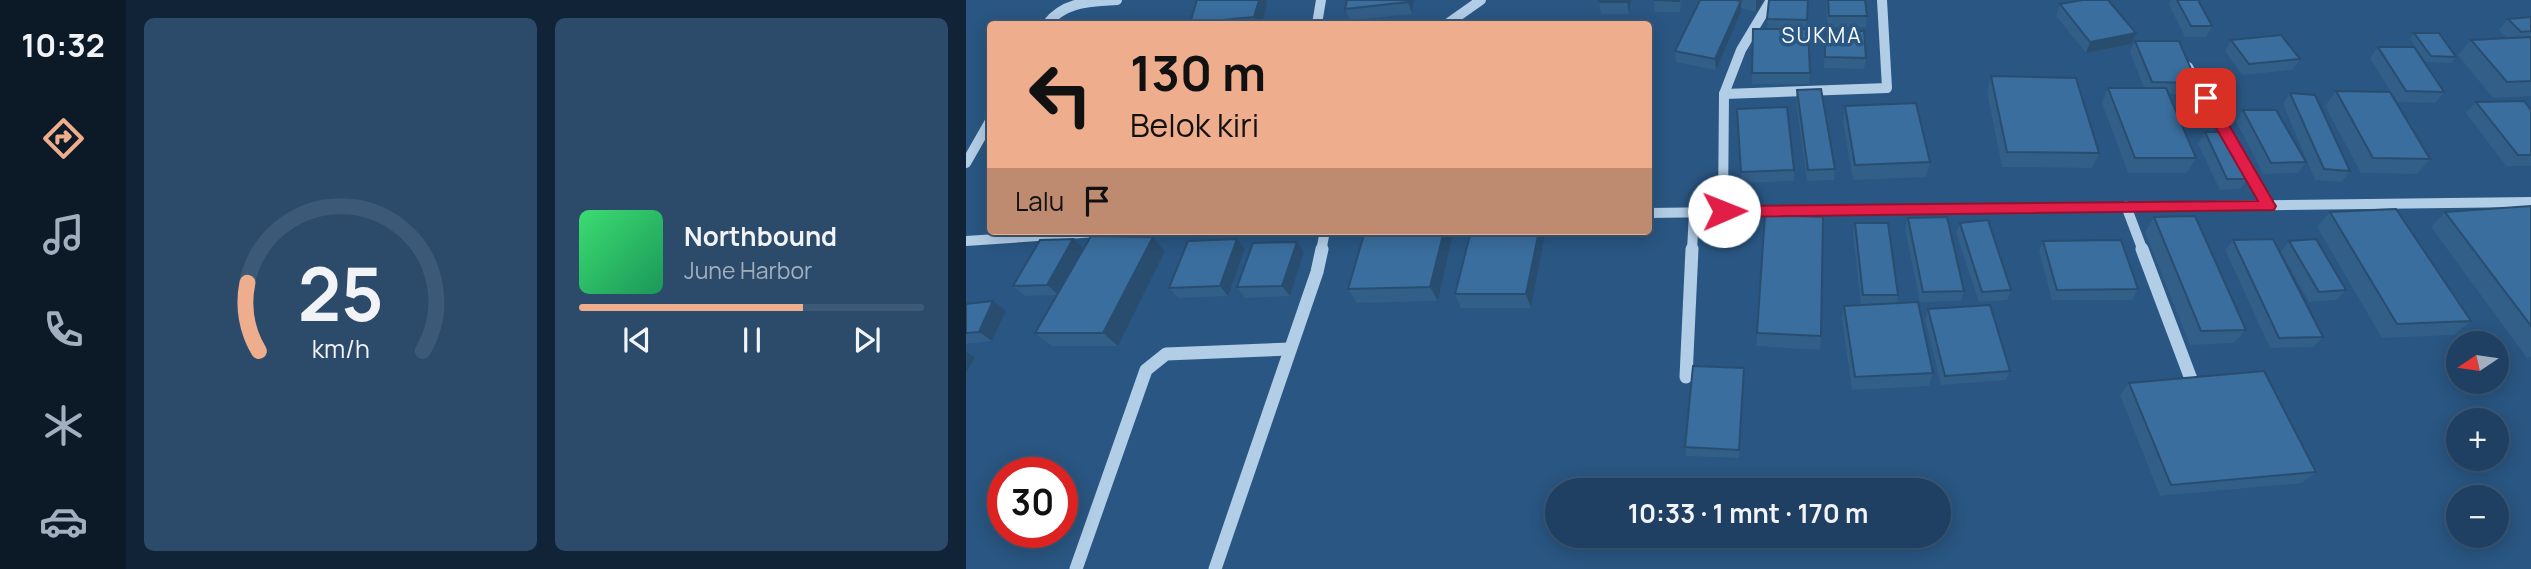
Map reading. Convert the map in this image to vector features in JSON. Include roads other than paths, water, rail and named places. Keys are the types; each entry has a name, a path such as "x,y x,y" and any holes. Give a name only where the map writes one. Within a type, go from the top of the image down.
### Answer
{"street":[{"path":"1049,21 1063,6 1117,0"},
{"path":"1318,21 1321,0"},
{"path":"1456,21 1471,4 1481,0"},
{"path":"1724,211 1724,94 1741,50 1771,0"},
{"path":"1724,94 1887,88 1882,0"},
{"path":"2181,54 2269,206"},
{"path":"966,163 987,126"},
{"path":"1652,212 2531,202"},
{"path":"2126,206 2191,379"},
{"path":"1686,377 1694,212"},
{"path":"966,241 1053,235"},
{"path":"1215,569 1317,272 1324,235"},
{"path":"1076,569 1146,370 1166,354 1290,349"}],"district":[{"name":"SUKMA","path":"1822,35"}]}
